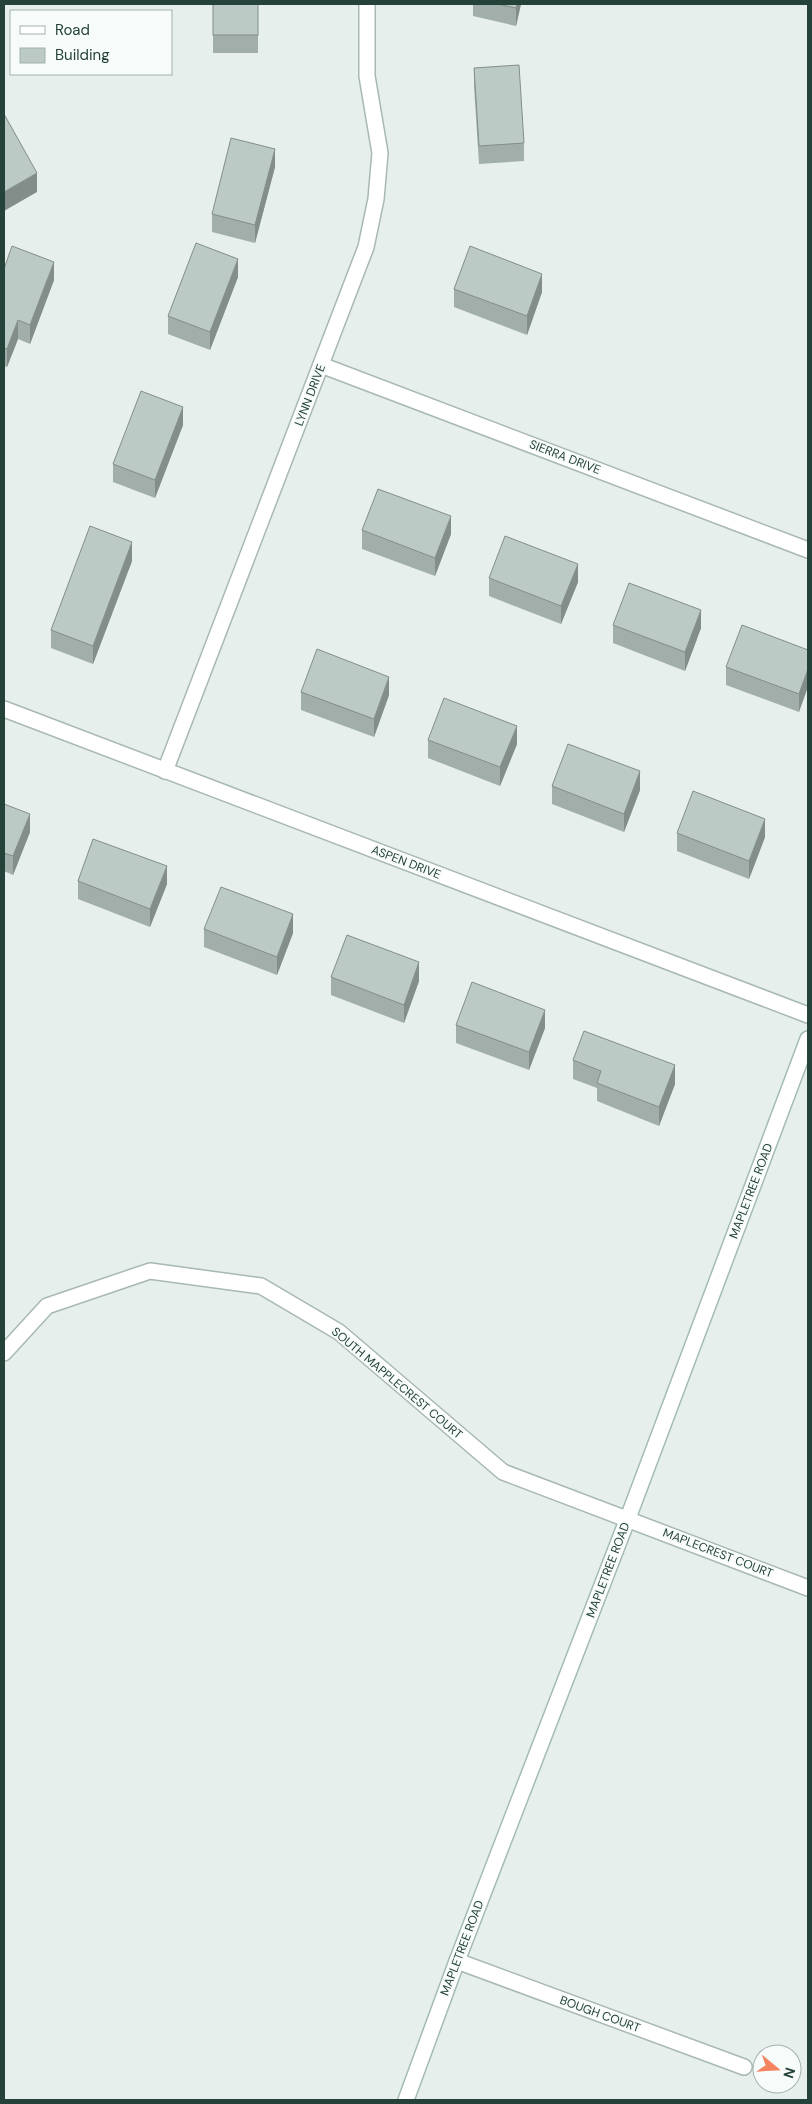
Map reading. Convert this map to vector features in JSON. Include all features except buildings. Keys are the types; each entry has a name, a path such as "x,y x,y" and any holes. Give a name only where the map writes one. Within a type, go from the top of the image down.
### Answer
{"street":[{"name":"LYNN DRIVE","path":"165,771 366,247 376,199 380,153 367,76 367,4"},
{"name":"SIERRA DRIVE","path":"321,365 808,550"},
{"name":"ASPEN DRIVE","path":"4,709 808,1014"},
{"name":"MAPLETREE ROAD","path":"406,2100 456,1961 628,1518 808,1039"},
{"name":"SOUTH MAPPLECREST COURT","path":"4,1353 47,1306 150,1270 261,1286 339,1332 503,1472 628,1518"},
{"name":"MAPLECREST COURT","path":"628,1518 808,1588"},
{"name":"BOUGH COURT","path":"456,1961 744,2067"}]}
